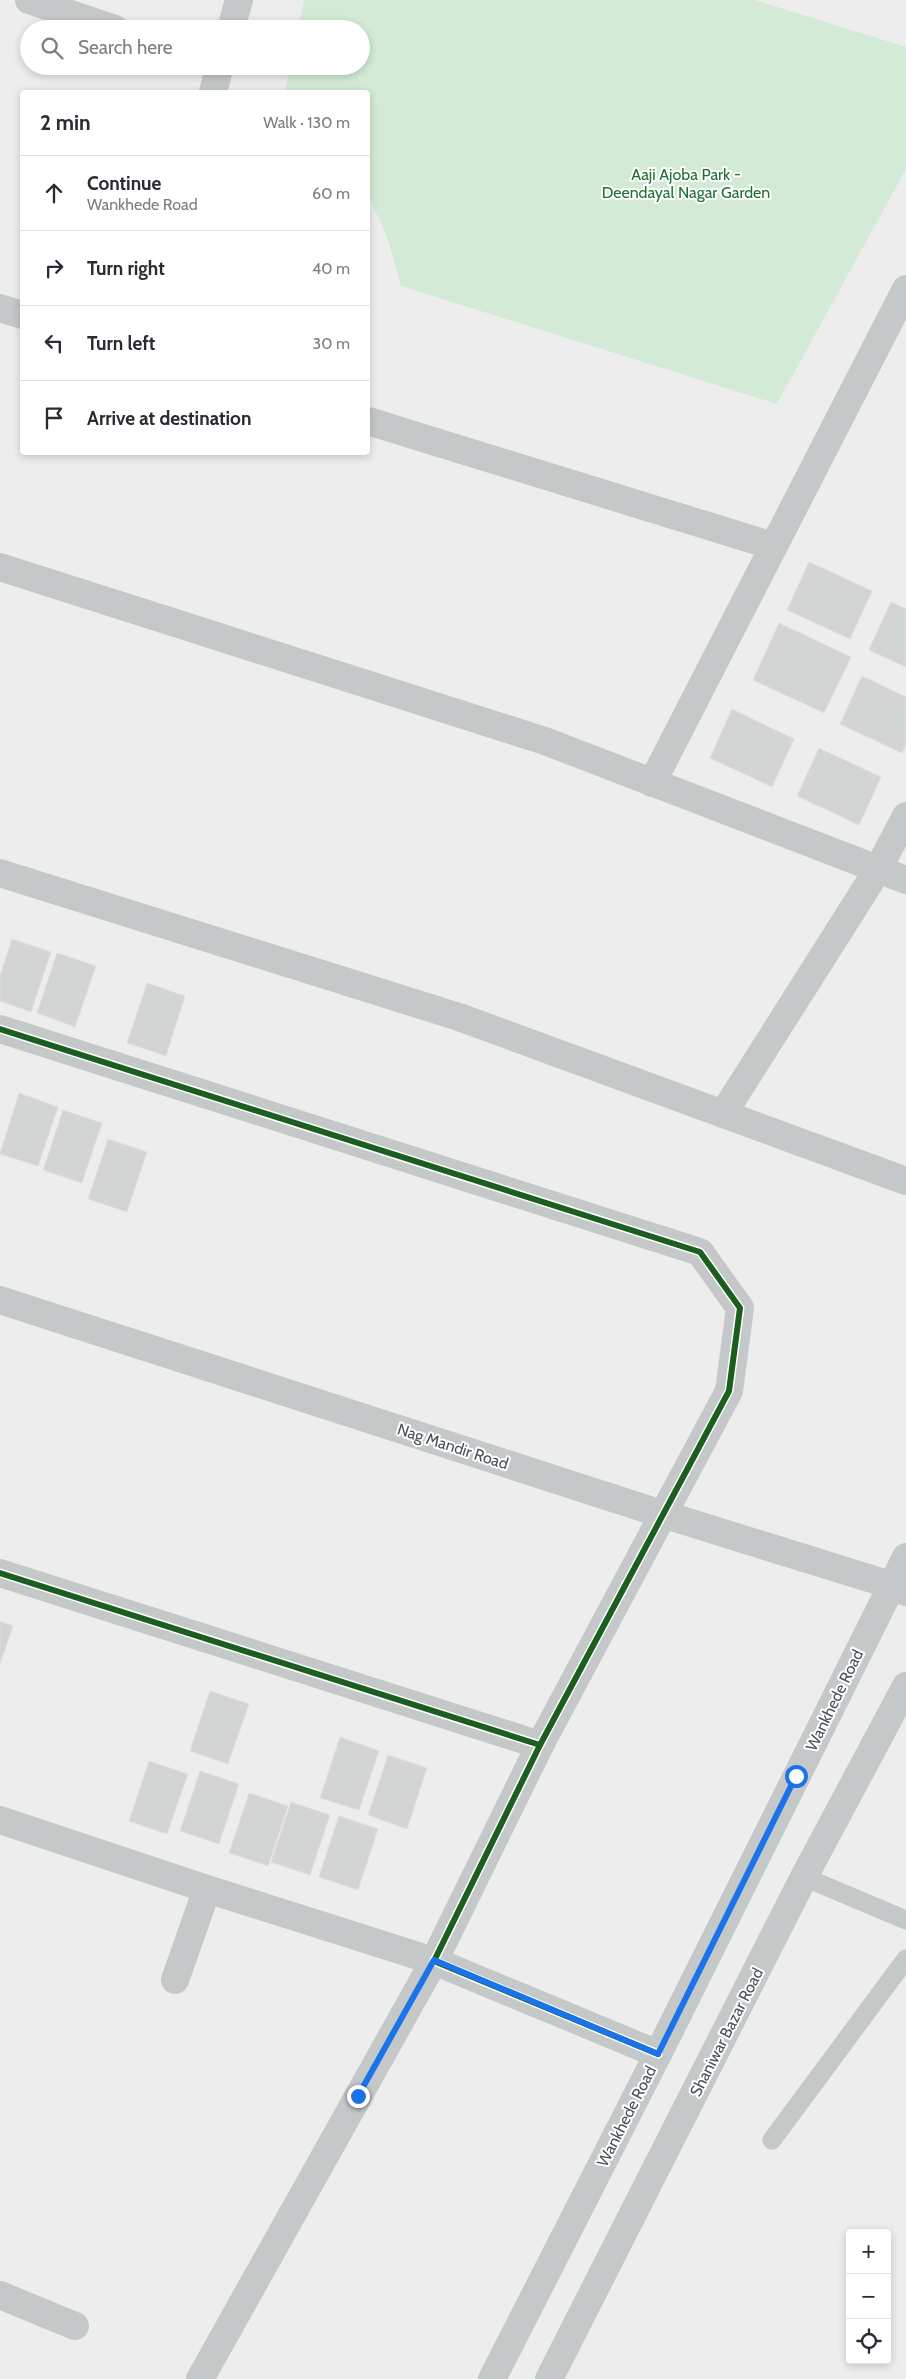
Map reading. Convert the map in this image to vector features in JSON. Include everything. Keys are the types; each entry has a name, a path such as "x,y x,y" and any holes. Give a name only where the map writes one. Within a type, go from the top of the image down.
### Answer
{"street":[{"path":"29,0 89,20"},
{"path":"233,20 239,0"},
{"path":"214,90 218,75"},
{"path":"652,783 906,289"},
{"path":"0,308 20,313"},
{"path":"370,422 773,546"},
{"path":"0,567 545,742 877,871 906,880"},
{"path":"723,1114 877,871 906,816"},
{"path":"0,873 459,1017 906,1181"},
{"path":"0,1029 700,1252 740,1308 729,1391 540,1745 434,1960 200,2379"},
{"name":"Nag Mandir Road","path":"0,1300 662,1514 899,1588"},
{"name":"Wankhede Road","path":"492,2379 899,1588 906,1557"},
{"path":"0,1574 540,1745"},
{"name":"Shaniwar Bazar Road","path":"548,2379 804,1877 906,1686"},
{"path":"0,1820 207,1889 434,1960 658,2054"},
{"path":"175,1980 207,1889"},
{"path":"0,2295 75,2326"}],"lane":[{"path":"804,1877 906,1920"},
{"path":"772,2140 906,1959"}],"green space":[{"name":"Aaji Ajoba Park - Deendayal Nagar Garden","path":"304,0 755,0 906,47 906,169 777,404 401,286 388,240 370,199 370,90 285,90 288,75 370,75 370,20 300,20"}],"building":[{"path":"809,562 872,591 850,639 787,610"},
{"path":"891,602 906,609 906,667 869,650"},
{"path":"779,623 851,657 824,713 753,680"},
{"path":"862,676 906,697 906,745 902,753 840,724"},
{"path":"732,709 794,739 772,787 710,758"},
{"path":"819,748 881,777 859,825 797,796"},
{"path":"12,939 51,952 31,1012 0,1001 0,976"},
{"path":"57,953 96,966 75,1027 37,1013"},
{"path":"147,983 185,996 166,1056 127,1043"},
{"path":"19,1093 58,1107 38,1166 0,1154"},
{"path":"63,1110 102,1123 82,1183 43,1170"},
{"path":"108,1139 147,1152 127,1212 88,1199"},
{"path":"0,1621 13,1626 0,1664"},
{"path":"210,1691 249,1704 228,1764 190,1751"},
{"path":"340,1737 379,1751 359,1810 320,1798"},
{"path":"388,1755 427,1768 407,1829 368,1815"},
{"path":"149,1761 188,1774 167,1834 129,1821"},
{"path":"200,1771 239,1784 219,1844 180,1831"},
{"path":"249,1793 288,1806 268,1866 229,1853"},
{"path":"291,1802 330,1815 310,1875 271,1862"},
{"path":"339,1816 378,1829 358,1890 319,1877"}],"cycle path":[{"path":"0,1029 700,1252 740,1308 729,1391 540,1745"},
{"path":"0,1573 540,1745 434,1961 658,2054"}],"route":[{"path":"358,2096 434,1960 658,2054 796,1776"}]}
